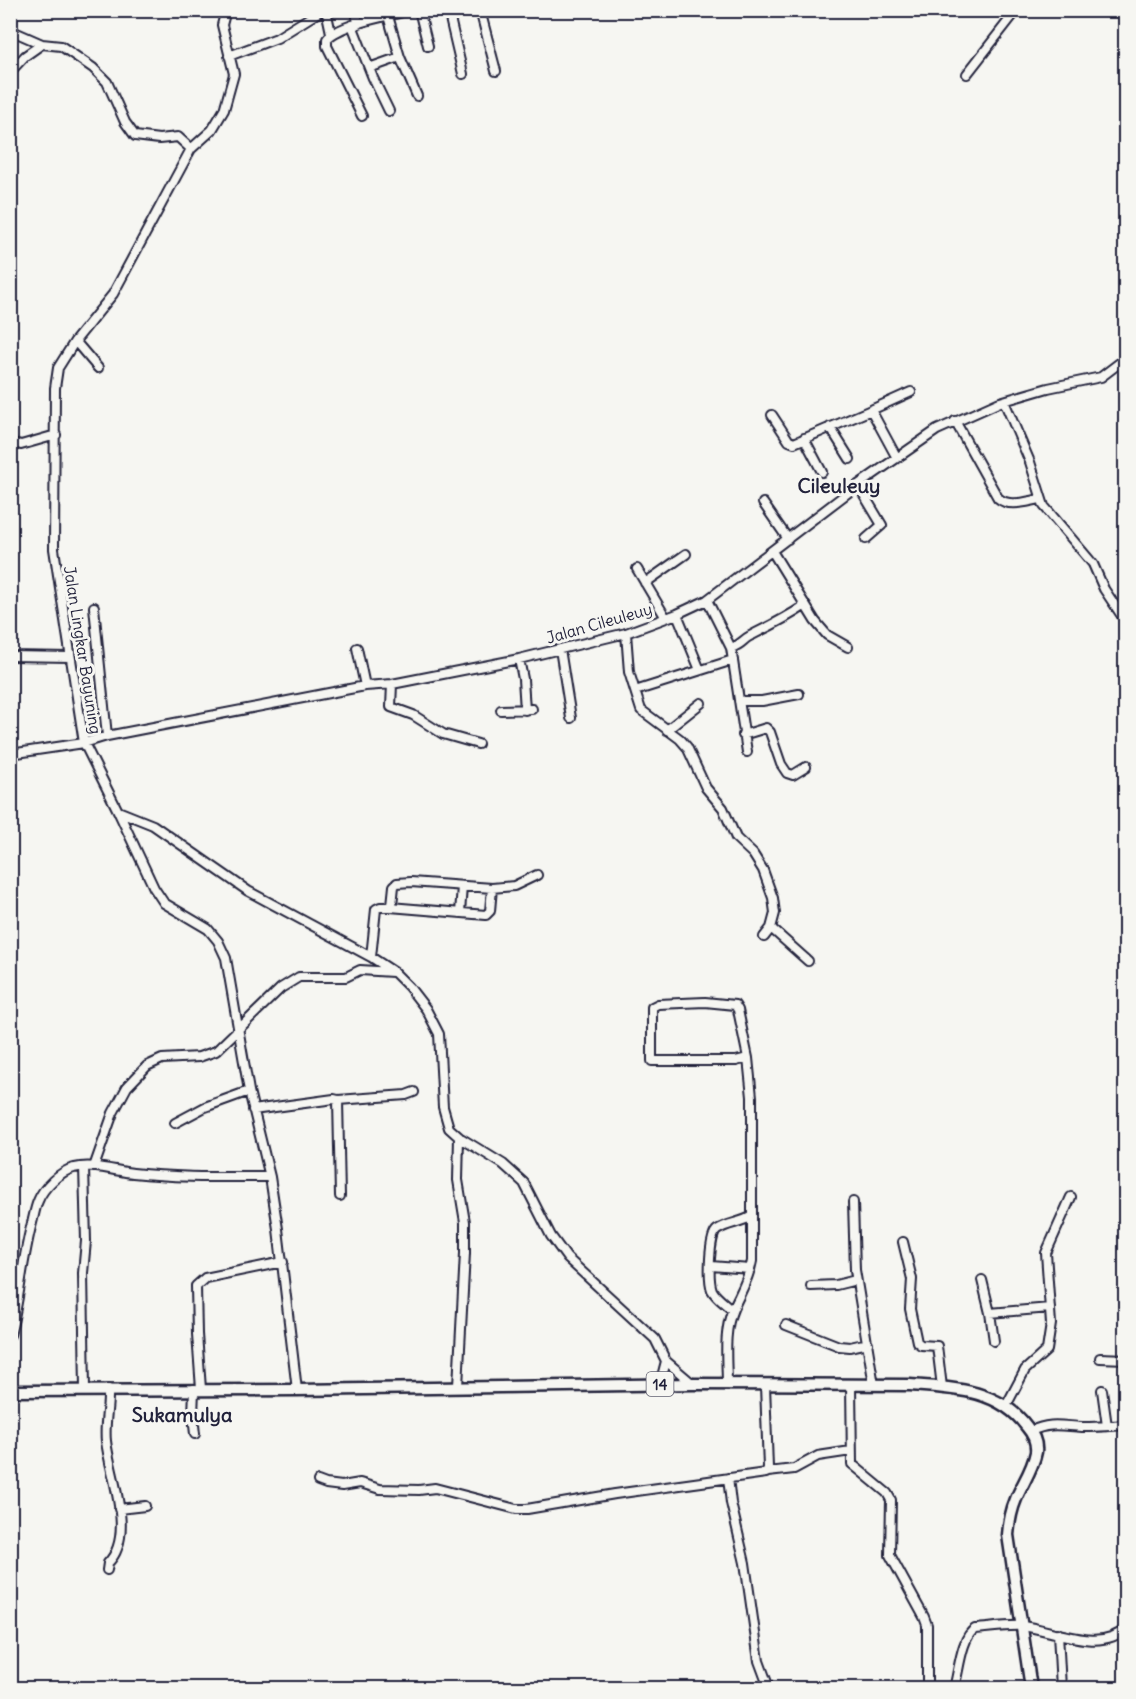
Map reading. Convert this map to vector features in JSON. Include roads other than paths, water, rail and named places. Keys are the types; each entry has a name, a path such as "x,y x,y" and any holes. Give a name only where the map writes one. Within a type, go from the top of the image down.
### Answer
{"highway":[{"name":"14","path":"11,1392 85,1389 297,1390 660,1384 910,1385 942,1387 984,1395 1006,1406 1031,1431"},
{"path":"1031,1431 1036,1444 1036,1452 1012,1509 1008,1535 1031,1689"}],"street":[{"name":"Jalan Lingkar Bayuning","path":"226,10 222,25 234,74 224,110 212,130 191,149 113,294 73,344 58,368 55,388 54,549 84,743 154,888 164,903 208,929 218,941 226,958 249,1090 270,1177 283,1263 297,1390"},
{"path":"229,56 277,38 324,10 331,33"},
{"path":"356,10 355,25 369,68 389,111"},
{"path":"362,116 327,46 327,39 331,33 389,14 412,10"},
{"path":"419,10 428,46"},
{"path":"448,10 463,74"},
{"path":"480,10 496,70"},
{"path":"967,74 1017,10"},
{"path":"389,14 400,57 417,96"},
{"path":"10,30 42,44 61,46 93,68 107,82 125,122 135,136 159,140 178,137 191,149"},
{"path":"10,72 24,56 42,44"},
{"path":"369,68 400,57"},
{"path":"73,344 98,368"},
{"name":"Jalan Cileuleuy","path":"10,754 84,743 107,736 365,686 392,684 519,659 626,633 707,600 858,486 937,430 1004,401 1048,388 1101,377 1125,358"},
{"path":"772,415 791,443 911,392"},
{"path":"1004,401 1031,466 1046,510 1093,564 1104,588 1125,622"},
{"path":"871,410 897,458"},
{"path":"955,422 1002,502 1018,503 1041,499"},
{"path":"830,427 850,459"},
{"path":"10,442 21,445 56,435"},
{"path":"804,438 822,472"},
{"path":"858,486 882,525 866,539"},
{"path":"763,503 788,539"},
{"path":"772,551 804,606 827,635 848,647"},
{"path":"645,583 686,554"},
{"path":"637,569 666,618"},
{"path":"707,600 731,648 747,752"},
{"path":"731,648 741,645 749,636 781,622 804,606"},
{"path":"94,607 107,736"},
{"path":"677,614 700,670"},
{"path":"626,633 629,672 644,714 680,739 687,747 706,789 723,808 736,838 760,863 775,905 771,928 764,937"},
{"path":"357,648 365,686"},
{"path":"560,649 571,718"},
{"path":"10,656 70,657"},
{"path":"501,710 528,709 519,659"},
{"path":"635,691 733,660"},
{"path":"392,684 391,707 413,715 439,732 478,744"},
{"path":"739,701 762,701 799,694"},
{"path":"667,730 701,703"},
{"path":"743,735 766,728 770,732 781,764 787,773 793,775 806,767"},
{"path":"118,811 153,825 248,891 371,957 394,972 426,1009 439,1034 443,1107 449,1128 459,1137 503,1164 524,1183 551,1236 567,1258 655,1339 666,1361 693,1384"},
{"path":"390,908 393,902 394,886 401,882 492,888 514,886 537,875"},
{"path":"460,913 462,886"},
{"path":"371,957 376,909 380,907 488,914 492,888"},
{"path":"771,928 808,961"},
{"path":"94,1167 113,1113 127,1087 147,1066 162,1059 210,1054 238,1031 281,988 298,977 346,977 360,970 394,972"},
{"path":"727,1385 727,1342 732,1310 750,1269 752,1097 748,1058 738,1010 733,1004 705,1002 658,1004 651,1007 652,1061 735,1061 748,1058"},
{"path":"175,1123 205,1107 249,1090"},
{"path":"254,1110 334,1099 406,1095 414,1092"},
{"path":"338,1100 340,1196"},
{"path":"458,1386 465,1232 458,1180 459,1137"},
{"path":"84,1167 85,1389"},
{"path":"10,1335 21,1288 26,1248 38,1201 59,1175 74,1168 94,1167 133,1173 270,1177"},
{"path":"1006,1406 1024,1370 1047,1350 1051,1331 1046,1253 1071,1197"},
{"path":"853,1202 856,1280 874,1385"},
{"path":"732,1310 712,1290 711,1240 719,1229 743,1222 752,1216"},
{"path":"903,1242 912,1279 910,1309 917,1342 919,1345 937,1346 942,1387"},
{"path":"195,1434 193,1416 197,1389 196,1286 205,1278 283,1263"},
{"path":"711,1266 750,1269"},
{"path":"811,1286 836,1285 856,1280"},
{"path":"982,1280 994,1341"},
{"path":"990,1312 1050,1308"},
{"path":"786,1325 839,1346 850,1347 868,1343"},
{"path":"1100,1358 1125,1359"},
{"path":"660,1384 666,1361"},
{"path":"765,1385 768,1472"},
{"path":"851,1385 852,1464 891,1500 890,1555 927,1626 927,1689"},
{"path":"107,1570 108,1563 115,1556 120,1545 119,1509 106,1439 108,1389"},
{"path":"1102,1390 1107,1426"},
{"path":"1031,1431 1043,1425 1054,1424 1081,1427 1125,1425"},
{"path":"318,1481 342,1486 360,1483 380,1489 435,1488 516,1509 528,1509 615,1494 794,1469 818,1456 851,1451"},
{"path":"728,1478 731,1503 745,1563 759,1661 768,1689"},
{"path":"119,1509 145,1506"},
{"path":"954,1689 965,1641 970,1632 975,1629 1021,1626 1087,1639 1107,1640 1115,1637 1125,1628"},
{"path":"1058,1633 1061,1689"}],"district":[{"name":"Cileuleuy","path":"839,485"},
{"name":"Sukamulya","path":"182,1414"}]}
